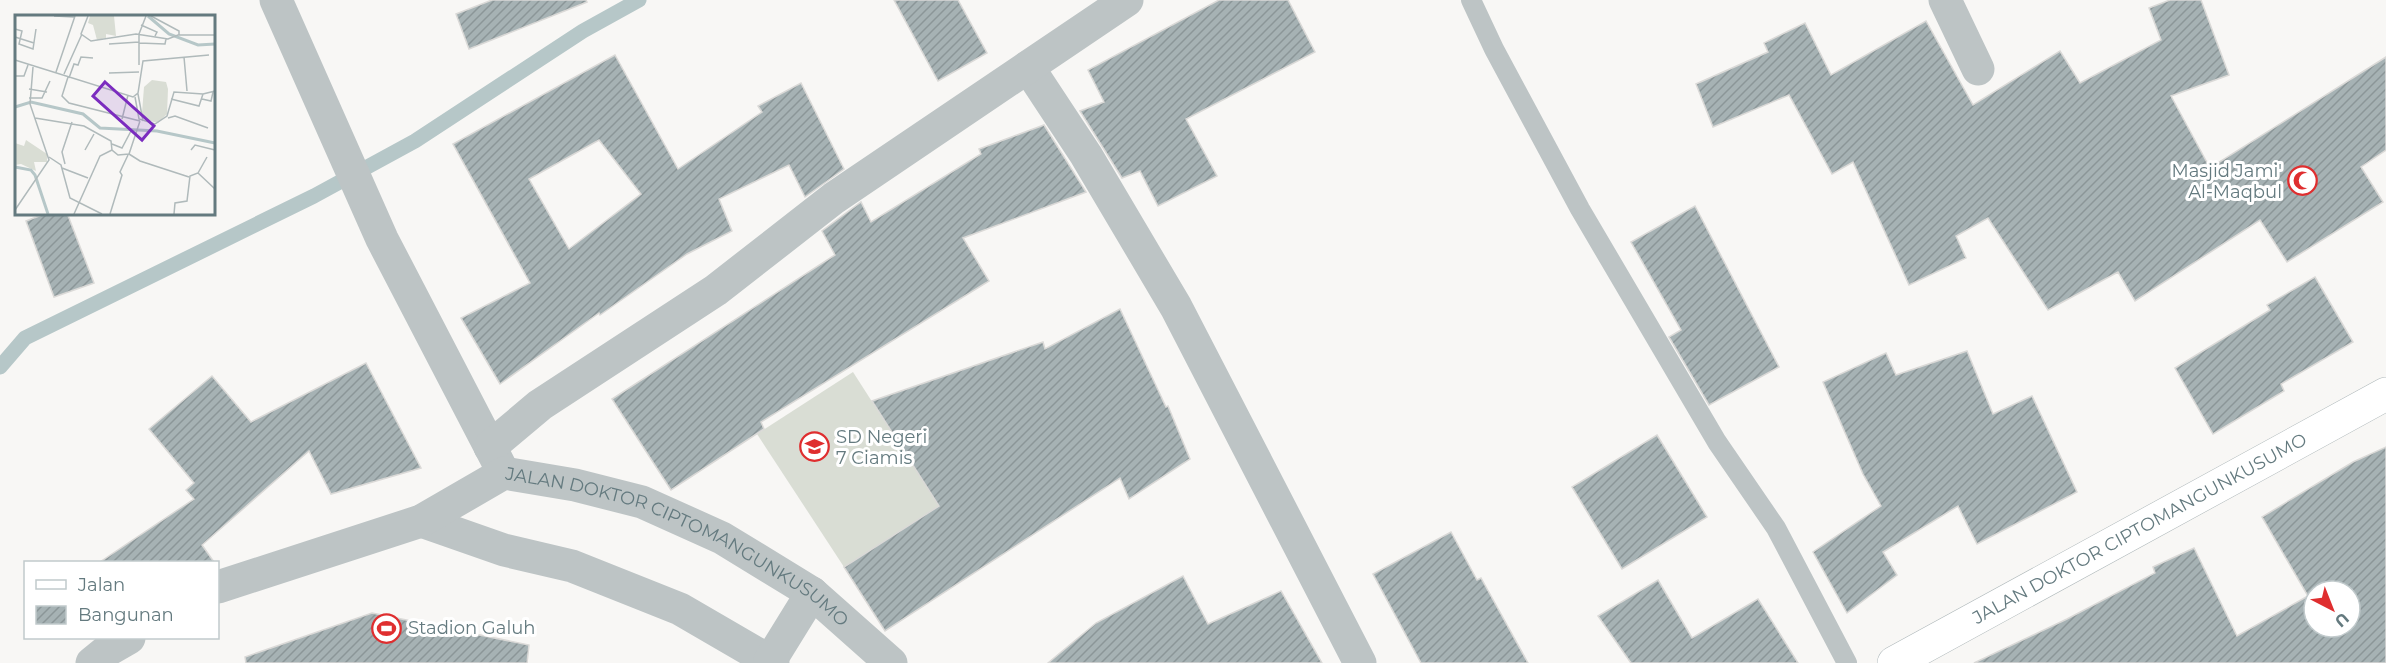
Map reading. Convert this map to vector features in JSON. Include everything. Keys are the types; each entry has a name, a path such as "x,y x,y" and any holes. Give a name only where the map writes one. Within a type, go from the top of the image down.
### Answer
{"main road":[{"name":"JALAN DOKTOR CIPTOMANGUNKUSUMO","path":"1894,663 2386,394"}],"street":[{"path":"276,0 382,239 497,460 540,405 716,290 834,198 1127,0"},
{"path":"1945,0 1978,69"},
{"path":"1028,67 1086,155 1176,307 1360,663"},
{"name":"JALAN DOKTOR CIPTOMANGUNKUSUMO","path":"219,587 421,520 497,460 575,485 642,502 722,538 812,593 891,663"},
{"path":"421,520 504,550 572,566 626,587 680,609 772,662 812,593"},
{"path":"93,663 108,650 127,639"}],"lane":[{"path":"1471,0 1494,49 1580,209 1717,442 1776,528 1846,663"}],"shaded area":[{"path":"853,372 939,506 844,567 757,434"}],"building":[{"path":"492,0 586,0 587,2 469,49 456,14"},
{"path":"894,0 958,0 987,53 938,81"},
{"path":"1219,0 1288,0 1315,52 1186,119 1217,176 1158,206 1140,171 1122,178 1080,111 1104,102 1088,70"},
{"path":"2170,0 2201,0 2229,75 2171,96 2210,168 2386,57 2386,150 2361,167 2383,202 2287,262 2260,220 2135,301 2118,272 2048,310 1988,218 1956,236 1966,258 1909,285 1853,162 1832,174 1789,95 1713,127 1696,84 1768,52 1764,43 1805,23 1831,75 1926,21 1973,105 2060,51 2080,83 2161,40 2149,8"},
{"path":"615,55 678,169 762,112 758,106 801,83 844,169 805,197 789,165 719,199 732,231 687,254 500,384 461,318 530,283 453,144","holes":["599,140 641,194 569,249 529,179"]},
{"path":"1044,125 1086,192 963,238 989,281 761,422 764,429 671,490 612,399 835,255 822,231 861,202 871,222 981,154 979,149"},
{"path":"1695,206 1779,367 1709,405 1669,337 1681,330 1631,242"},
{"path":"44,214 67,214 94,283 54,297 26,221"},
{"path":"2315,277 2353,342 2281,384 2284,391 2213,434 2175,368 2270,310 2267,305"},
{"path":"1120,309 1166,407 1168,406 1190,459 1129,499 1120,478 885,631 844,567 939,506 872,401 1043,342 1045,349"},
{"path":"1967,351 1993,414 2032,396 2077,492 1977,544 1958,506 1883,552 1897,575 1847,613 1813,552 1881,506 1863,474 1823,382 1886,353 1896,375"},
{"path":"366,363 421,468 331,494 309,451 202,545 213,561 101,561 194,499 186,490 194,483 149,429 212,376 251,422"},
{"path":"1657,435 1707,517 1622,569 1572,487"},
{"path":"2386,447 2386,663 1974,663 2067,619 2155,573 2153,567 2194,548 2237,636 2302,599 2302,639 2362,639 2362,579 2302,579 2302,586 2262,517 2353,462"},
{"path":"1451,532 1477,580 1481,578 1528,663 1421,663 1373,574"},
{"path":"1183,576 1208,624 1281,591 1322,663 1048,663 1096,623"},
{"path":"1658,580 1692,638 1758,599 1798,663 1631,663 1598,616"},
{"name":"Stadion Galuh","path":"372,613 529,645 527,663 246,663 245,657"}],"waterway":[{"path":"0,367 25,338 314,196 415,141 583,31 639,0"}],"place":[{"name":"Masjid Jami' Al-Maqbul","path":"2303,181"},
{"name":"SD Negeri 7 Ciamis","path":"815,447"},
{"name":"Stadion Galuh","path":"387,628"}]}
